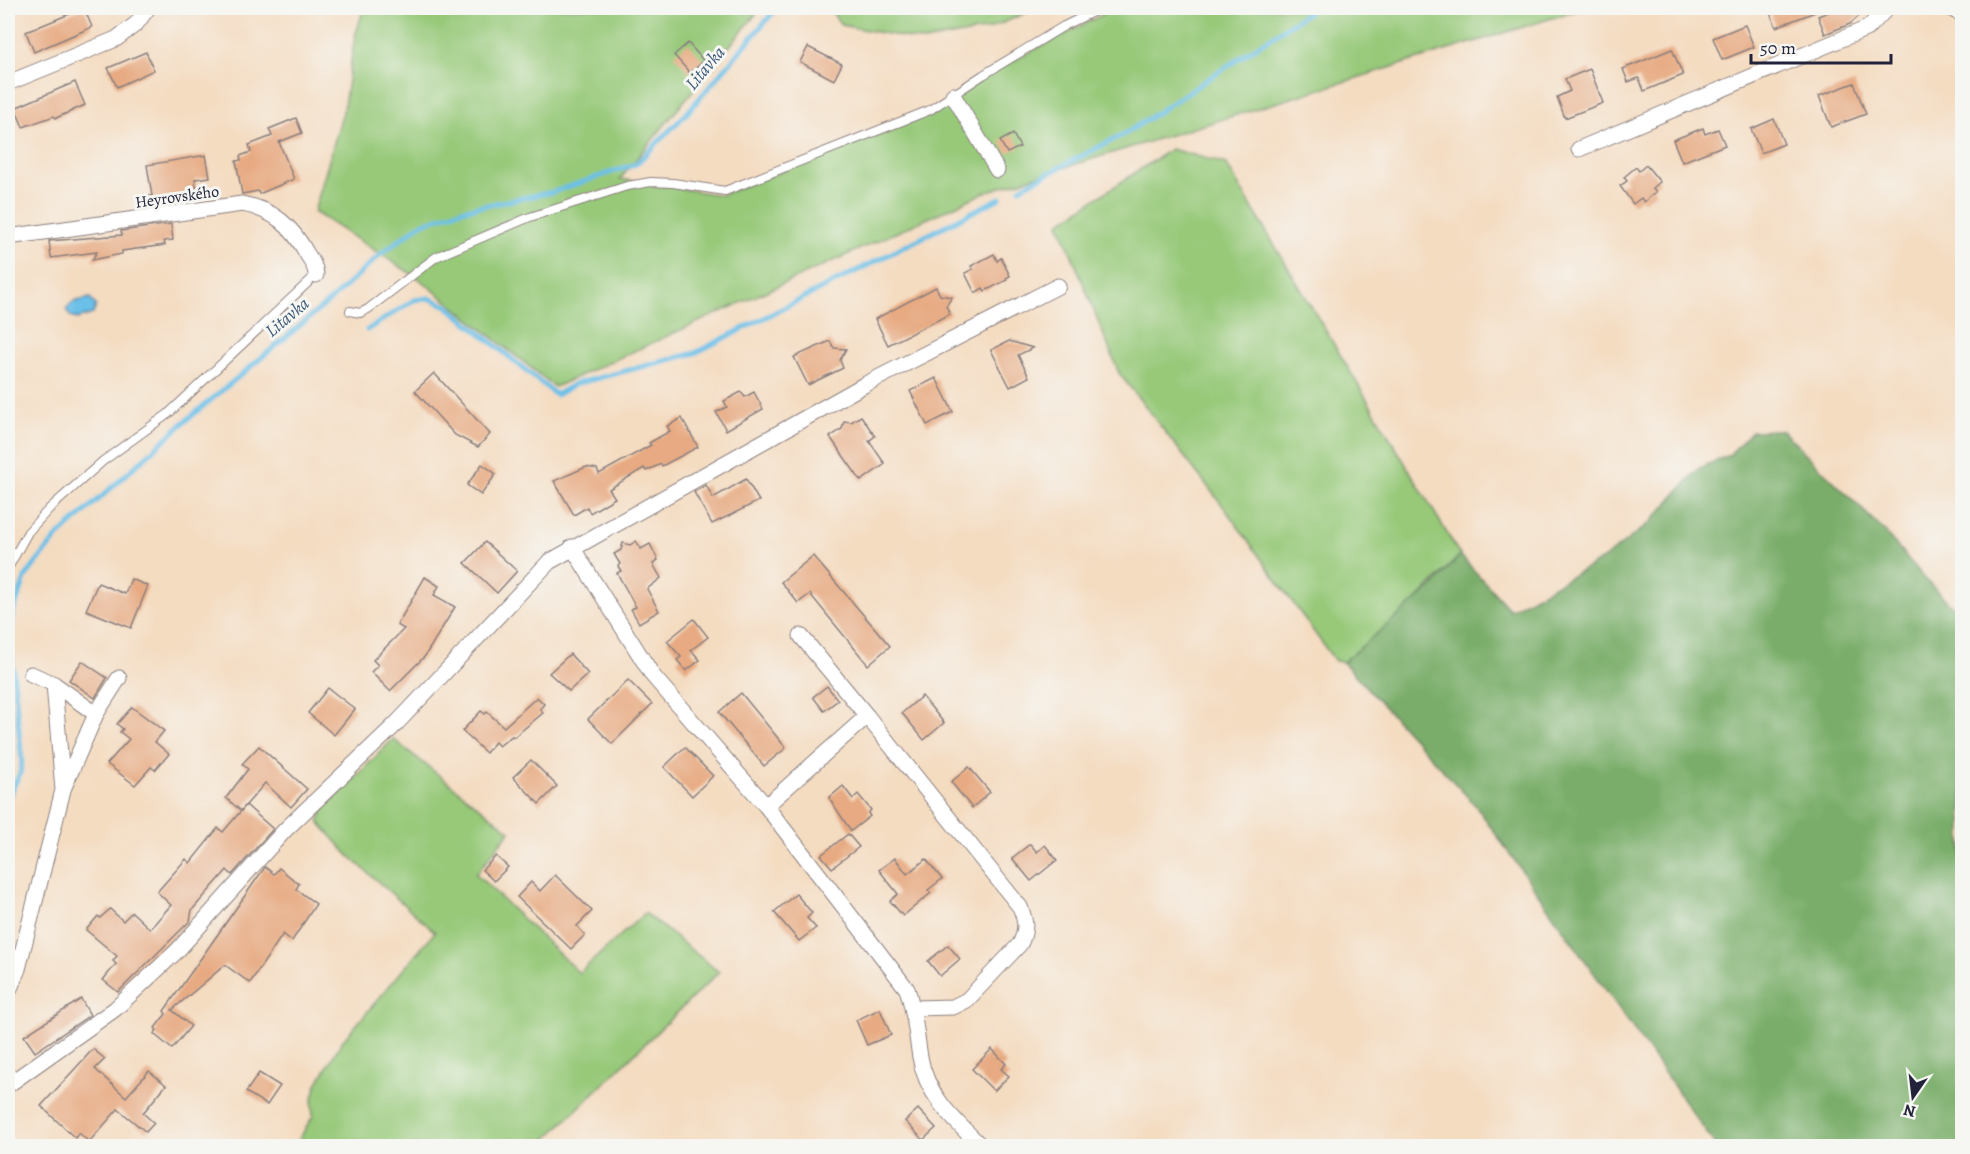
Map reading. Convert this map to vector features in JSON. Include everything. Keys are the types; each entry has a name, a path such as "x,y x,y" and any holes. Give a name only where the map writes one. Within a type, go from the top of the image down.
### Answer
{"street":[{"path":"8,83 116,39 136,24 148,8"},
{"path":"1579,149 1868,28 1887,8"},
{"path":"1956,8 1962,10"},
{"path":"953,95 997,170"},
{"name":"Heyrovského","path":"8,237 242,204 260,207 287,224 297,236 316,275"},
{"path":"8,1085 115,1009 177,951 285,830 396,724 549,562 572,547 864,386 1058,286"},
{"path":"572,547 653,676 766,806 907,989 914,1008 920,1058 929,1083 940,1105 981,1146"},
{"path":"801,636 1020,907 1025,919 1025,933 1020,944 967,1000 953,1007 914,1008"},
{"path":"31,674 54,684 96,714"},
{"path":"8,993 18,969 63,790 96,714 119,678"},
{"path":"54,684 63,790"},
{"path":"766,806 867,716"}],"lane":[{"path":"350,311 360,313 368,309 436,257 530,217 627,186 651,182 725,191 930,110 1064,26 1101,8"},
{"path":"8,568 28,532 49,509 103,461 168,414 316,275"}],"green space":[{"path":"364,8 761,8 620,179 721,195 932,113 985,75 1115,8 1585,8 988,191 555,387 418,278 314,212 343,112 355,36"},
{"path":"829,8 1037,8 989,29 924,41 841,25"},
{"path":"1171,149 1226,164 1460,555 1409,608 1343,662 1335,661 1223,506 1119,373 1059,223"},
{"path":"1782,430 1884,531 1928,582 1962,616 1962,1146 1716,1146 1476,806 1343,662 1432,587 1460,555 1510,610 1603,559 1652,521 1699,468 1729,455 1752,431"},
{"path":"393,739 510,831 476,874 579,973 645,913 719,972 539,1146 295,1146 313,1116 312,1103 316,1086 341,1043 435,932 349,856 318,821 325,808"}],"water":[{"path":"90,298 96,306 93,314 77,319 70,316 66,309 73,302"}],"building":[{"path":"84,8 92,27 34,52 26,32"},
{"path":"1768,8 1823,8 1823,9 1776,27"},
{"path":"1839,8 1868,8 1850,24 1825,34 1818,16"},
{"path":"1745,25 1754,47 1722,60 1713,38"},
{"path":"688,43 704,61 690,73 674,55"},
{"path":"808,47 842,64 834,80 800,62"},
{"path":"1672,49 1683,75 1644,91 1639,78 1628,82 1623,69"},
{"path":"146,52 154,70 117,87 108,68"},
{"path":"1590,69 1603,103 1565,118 1557,97 1570,91 1565,79"},
{"path":"75,82 85,105 56,118 54,116 23,127 15,108"},
{"path":"1854,83 1866,114 1831,127 1819,96"},
{"path":"296,118 302,133 279,142 294,179 259,194 258,191 242,194 236,161 241,160 240,156 251,152 249,145 272,136 269,129"},
{"path":"1774,119 1784,144 1761,153 1751,129"},
{"path":"1703,128 1705,134 1718,129 1725,145 1682,162 1673,140"},
{"path":"1013,134 1020,147 1007,153 1000,141"},
{"path":"206,155 210,177 195,179 198,198 150,207 148,196 152,196 147,165"},
{"path":"1646,165 1660,182 1653,188 1656,192 1644,202 1641,198 1633,204 1620,186 1627,181 1624,177 1636,167 1639,171"},
{"path":"171,224 173,240 164,241 165,245 122,251 122,254 92,260 97,252 51,258 49,241 122,235 121,231"},
{"path":"994,254 997,261 1001,258 1010,276 1006,278 1007,280 985,291 983,288 975,293 965,273 973,269 971,266"},
{"path":"936,287 940,295 952,297 946,306 950,314 888,345 875,319"},
{"path":"830,341 834,348 846,349 840,360 843,368 808,385 794,357"},
{"path":"1009,341 1033,348 1018,355 1029,377 1010,387 991,350"},
{"path":"434,373 490,434 478,447 455,435 415,391"},
{"path":"936,378 953,412 927,425 910,391"},
{"path":"741,392 745,397 754,392 763,409 726,430 716,412 727,407 724,401"},
{"path":"861,416 875,436 869,441 885,464 861,481 830,437 842,429 844,421 851,422"},
{"path":"682,418 698,447 662,466 661,464 646,471 644,468 609,489 615,498 590,513 587,507 574,515 554,481 586,467 597,469 599,474 651,445 649,443 670,431 667,426"},
{"path":"482,464 496,474 481,495 467,485"},
{"path":"746,479 759,501 712,524 694,492 706,485 713,498"},
{"path":"636,541 641,549 650,544 658,560 653,564 661,578 647,589 659,611 639,623 631,609 636,607 617,573 621,571 618,566 620,564 614,554 621,550 623,543 630,545"},
{"path":"485,542 517,571 497,593 465,563"},
{"path":"813,556 890,646 868,665 810,594 798,603 781,582"},
{"path":"425,577 439,586 434,595 455,607 425,656 390,691 371,672 378,665 373,660 404,629 397,625"},
{"path":"131,579 148,586 131,628 86,610 98,583 125,594"},
{"path":"694,619 708,637 691,650 700,660 686,671 677,660 681,657 667,641"},
{"path":"570,654 588,674 569,691 549,673"},
{"path":"82,661 107,678 95,698 69,680"},
{"path":"628,680 652,704 612,744 588,719"},
{"path":"827,686 838,700 824,711 813,697"},
{"path":"328,688 355,709 334,735 308,713"},
{"path":"741,693 786,748 764,766 719,712"},
{"path":"922,696 944,723 924,740 902,713"},
{"path":"537,697 544,704 540,709 543,713 514,737 512,736 499,746 495,742 486,753 462,731 481,711 485,714 487,712 504,727"},
{"path":"132,707 164,731 155,742 169,754 155,770 151,767 135,785 107,764 129,739 120,732 123,729 117,724"},
{"path":"259,746 307,789 291,807 265,783 241,811 226,798 248,769 242,764"},
{"path":"685,747 713,776 692,796 664,767"},
{"path":"531,760 557,786 539,804 513,777"},
{"path":"969,767 990,792 972,808 951,782"},
{"path":"843,786 853,799 858,794 871,810 868,813 870,816 851,831 829,798"},
{"path":"246,805 273,829 232,875 227,870 192,910 190,921 118,992 103,980 116,964 113,961 117,956 86,930 98,916 100,918 110,909 123,921 132,912 150,929 171,905 157,892 186,859 190,863 218,828 223,832"},
{"path":"848,834 859,847 832,868 821,855"},
{"path":"1030,844 1037,852 1045,845 1057,860 1031,881 1012,858"},
{"path":"496,856 508,867 494,881 482,870"},
{"path":"895,858 907,874 926,859 942,879 928,890 931,893 903,916 890,901 898,894 879,870"},
{"path":"265,867 274,874 279,868 299,884 296,889 316,904 292,941 283,934 250,983 225,965 172,1010 191,1026 172,1049 154,1034 157,1030 155,1028 166,1014 164,1011"},
{"path":"555,875 592,911 577,926 585,935 571,949 517,897 531,882 540,891"},
{"path":"796,894 812,913 807,918 816,928 799,941 774,912"},
{"path":"948,945 960,959 940,976 928,961"},
{"path":"81,999 90,1015 35,1052 24,1036"},
{"path":"880,1009 891,1035 867,1045 856,1020"},
{"path":"93,1049 105,1059 95,1069 126,1097 149,1071 166,1085 143,1113 154,1123 146,1132 118,1109 89,1142 79,1133 75,1138 41,1106"},
{"path":"992,1049 1006,1064 1001,1069 1009,1076 994,1091 972,1069"},
{"path":"259,1073 280,1086 267,1105 246,1092"},
{"path":"918,1109 936,1128 923,1140 905,1121"}],"waterway":[{"name":"Litavka","path":"8,798 20,773 22,761 11,650 12,615 26,576 57,537 182,424 333,298 382,253 421,224 461,210 553,192 636,164 686,114 777,8"},
{"path":"1020,188 1128,132 1315,8"},
{"path":"367,330 414,300 429,298 447,306 556,395 575,384 695,353 1000,198"}]}
